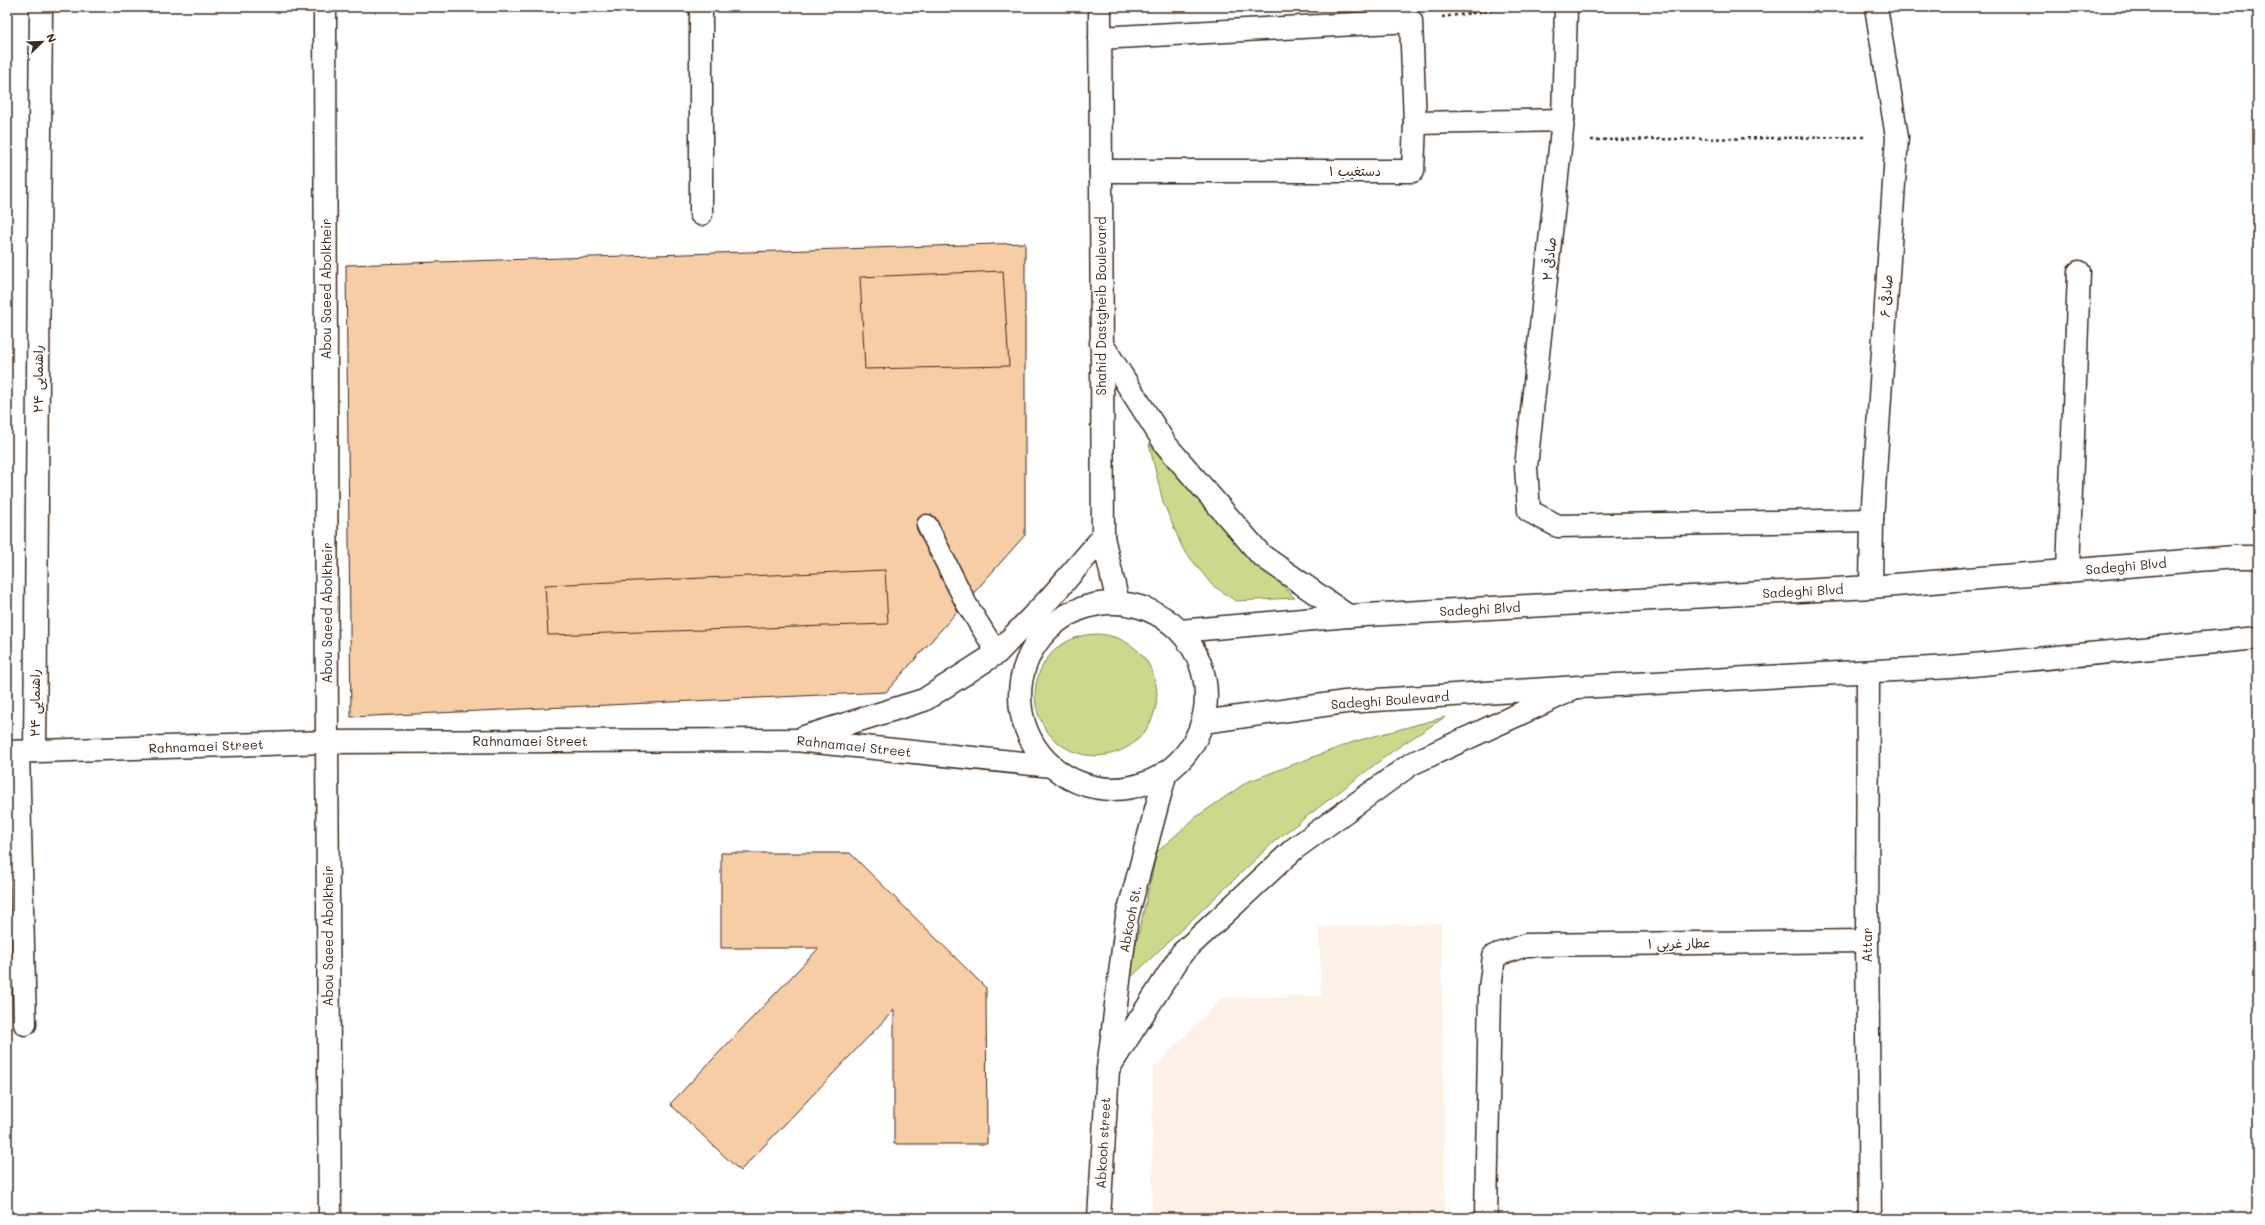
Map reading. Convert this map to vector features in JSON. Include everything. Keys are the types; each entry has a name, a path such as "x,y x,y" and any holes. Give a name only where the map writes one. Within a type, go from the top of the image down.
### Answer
{"street":[{"name":"راهنمایی ۲۴","path":"25,1024 20,752 41,7"},
{"name":"Abou Saeed Abolkheir","path":"325,7 330,1218"},
{"path":"701,7 701,214"},
{"name":"Shahid Dastgheib Boulevard","path":"1100,7 1102,538 1118,603"},
{"name":"صادقی ۲","path":"1566,7 1562,130 1526,467 1529,511 1558,526 1872,520"},
{"name":"صادقی ۶","path":"1871,587 1872,520 1896,137 1876,7"},
{"path":"1100,38 1411,21 1415,123 1562,130"},
{"name":"دستغیب ۱","path":"1101,171 1413,171 1415,123"},
{"path":"2068,571 2078,272"},
{"path":"1101,343 1166,445 1261,555 1348,616"},
{"path":"795,740 924,700 997,653 1051,597 1102,538"},
{"name":"Sadeghi Blvd","path":"1348,616 1871,587 2235,557 2258,557"},
{"path":"1118,603 1141,607 1154,613 1180,631 1194,650 1204,673 1206,698 1203,722 1189,750 1166,772 1139,787 1107,790 1077,783 1052,766 1033,744 1022,717 1020,688 1027,661 1042,636 1063,617 1089,606 1118,603"},
{"path":"1180,631 1348,616"},
{"path":"1108,1069 1182,953 1294,849 1411,764 1578,687 1951,667 2258,638"},
{"name":"Attar","path":"1868,672 1867,941 1870,1218"},
{"name":"Sadeghi Boulevard","path":"1203,722 1345,702 1578,687"},
{"name":"Rahnamaei Street","path":"20,752 327,742 795,740 1052,766"},
{"name":"Abkooh St.","path":"1108,1069 1128,917 1166,772"},
{"name":"عطار غربی ۱","path":"1486,1218 1490,989 1494,956 1526,945 1867,941"},
{"name":"Abkooh street","path":"1099,1218 1108,1069"}],"lane":[{"path":"927,525 966,603 997,653"}],"path":[{"path":"1411,21 1519,7"},
{"path":"1562,130 1896,137"}],"shaded area":[{"path":"1441,923 1445,1218 1152,1218 1153,1069 1222,998 1321,996 1319,927"}],"green space":[{"path":"1149,444 1229,535 1295,598 1236,601 1212,585 1183,549 1163,502"},
{"path":"1096,634 1119,639 1139,652 1152,672 1157,695 1152,718 1139,738 1119,751 1096,756 1073,751 1053,738 1040,718 1035,695 1040,672 1053,652 1073,639"},
{"path":"1445,717 1394,750 1276,840 1128,980 1157,852 1196,817 1247,782 1353,742"}],"building":[{"path":"1025,243 1025,535 886,692 351,717 346,265"},
{"path":"1003,271 1009,366 865,369 860,277"},
{"path":"885,570 888,624 548,635 545,585"},
{"path":"721,853 850,853 986,988 987,1144 894,1144 894,1010 740,1171 670,1104 819,948 721,948"}]}
